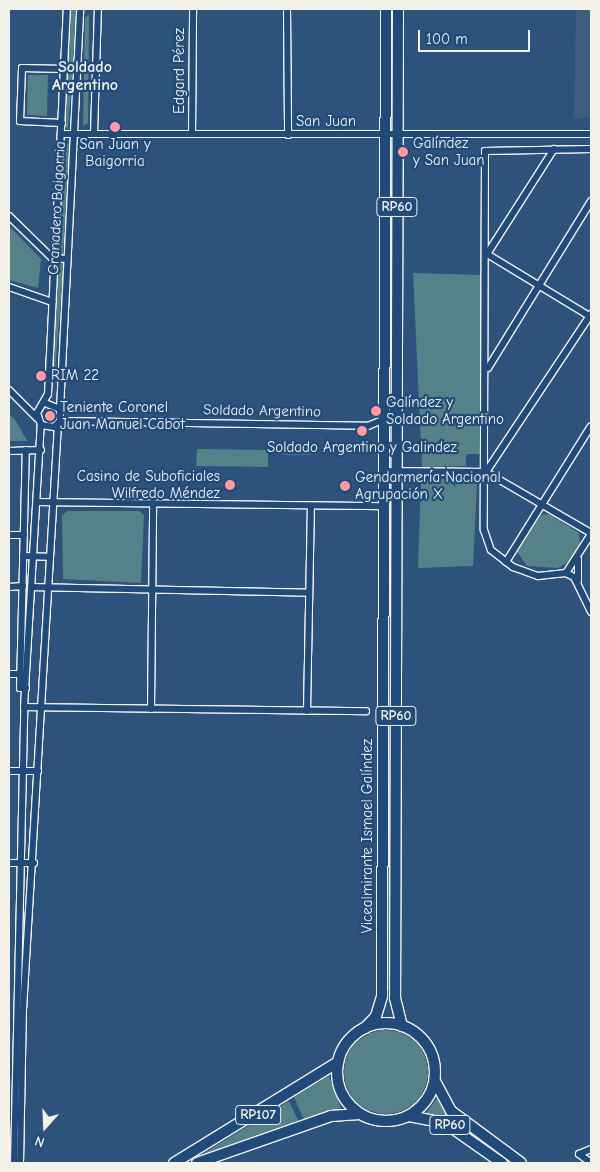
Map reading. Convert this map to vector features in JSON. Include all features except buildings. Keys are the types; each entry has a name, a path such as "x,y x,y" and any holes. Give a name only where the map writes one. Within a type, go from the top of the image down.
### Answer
{"main road":[{"name":"Vicealmirante Ismael Galíndez","path":"365,1028 376,1016 382,996 386,9"},
{"name":"Vicealmirante Ismael Galíndez","path":"398,9 395,998 402,1026"},
{"path":"365,1028 383,1023 402,1026"},
{"name":"RP60","path":"402,1026 426,1043 434,1061 434,1080 428,1098 408,1116"},
{"name":"RP60","path":"338,1062 348,1042 365,1028"},
{"path":"338,1062 341,1092 362,1115"},
{"name":"RP107","path":"174,1163 338,1062"},
{"name":"RP60","path":"434,1080 451,1111 521,1163"},
{"name":"RP107","path":"197,1163 342,1113 362,1115"},
{"name":"RP60","path":"362,1115 380,1121 408,1116 445,1123 502,1163"}],"street":[{"name":"Granadero Baigorria","path":"37,418 45,403 55,258 67,9"},
{"name":"Granadero Baigorria","path":"20,1163 20,1085 34,863 46,588 60,409 80,9"},
{"path":"94,134 98,9"},
{"name":"Edgard Pérez","path":"192,134 193,9"},
{"path":"287,9 288,135"},
{"name":"Granadero Baigorria","path":"62,123 20,121 22,68 64,69"},
{"name":"San Juan","path":"61,134 591,134"},
{"path":"486,254 554,149"},
{"path":"578,583 566,573 538,576 506,562 484,537 488,369 485,151 591,149"},
{"path":"488,369 591,201"},
{"path":"9,216 55,258 67,258"},
{"path":"486,254 591,316 486,472"},
{"path":"9,287 52,302"},
{"path":"9,390 37,418 41,425 38,502 24,707 14,1163"},
{"path":"45,403 60,409"},
{"name":"Soldado Argentino","path":"59,423 368,426 384,419 397,406"},
{"path":"41,425 59,423"},
{"path":"506,562 591,426"},
{"path":"26,450 20,674 20,688 26,688"},
{"path":"9,451 41,450"},
{"path":"384,471 486,472 591,533 566,573"},
{"path":"38,502 384,506"},
{"path":"151,709 153,503"},
{"path":"307,711 311,506"},
{"path":"9,536 24,535"},
{"path":"23,556 48,557"},
{"path":"578,556 578,583 591,612"},
{"path":"9,587 22,586"},
{"path":"32,587 309,593"},
{"path":"9,674 20,674"},
{"path":"24,707 366,711"},
{"path":"9,771 38,771"},
{"path":"9,864 34,863"},
{"path":"591,1150 579,1154 591,1163"}],"shaded area":[{"path":"576,10 591,10 591,118 574,118"},
{"path":"282,444 311,444 310,455 282,455"}],"green space":[{"path":"71,9 77,9 68,129 65,127"},
{"path":"89,14 88,123 83,126 85,18"},
{"path":"28,75 48,75 47,116 27,115"},
{"path":"66,142 70,145 63,256 59,254"},
{"path":"390,153 392,397 389,409"},
{"path":"9,226 41,259 38,288 9,280"},
{"path":"59,261 64,263 55,370 53,367"},
{"path":"413,273 481,275 481,454 466,454 466,466 422,467"},
{"path":"9,414 16,421 27,441 9,441"},
{"path":"197,449 268,450 268,467 196,466"},
{"path":"466,478 477,484 473,566 418,568 421,480"},
{"path":"390,491 393,491 390,990 387,990"},
{"path":"67,511 139,511 144,515 141,583 63,579 62,516"},
{"path":"549,514 579,533 580,544 568,562 558,568 527,566 517,552 541,515"},
{"path":"378,1030 394,1030 410,1037 421,1048 428,1064 425,1088 416,1102 410,1107 394,1114 378,1114 362,1107 351,1096 344,1080 344,1064 351,1048 362,1037"},
{"path":"329,1076 341,1108 304,1120 294,1097"},
{"path":"437,1098 447,1114 467,1129 465,1132 426,1113"},
{"path":"289,1101 299,1122 196,1158"}],"place":[{"name":"San Juan y Baigorria","path":"115,127"},
{"name":"Galíndez y San Juan","path":"403,152"},
{"name":"RIM 22","path":"41,376"},
{"name":"Galíndez y Soldado Argentino","path":"376,411"},
{"name":"Teniente Coronel Juan Manuel Cabot","path":"50,416"},
{"name":"Soldado Argentino y Galindez","path":"362,431"},
{"name":"Casino de Suboficiales Wilfredo Méndez","path":"230,485"},
{"name":"Gendarmería Nacional Agrupación X","path":"345,486"}],"district":[{"name":"Soldado Argentino","path":"85,76"}]}
